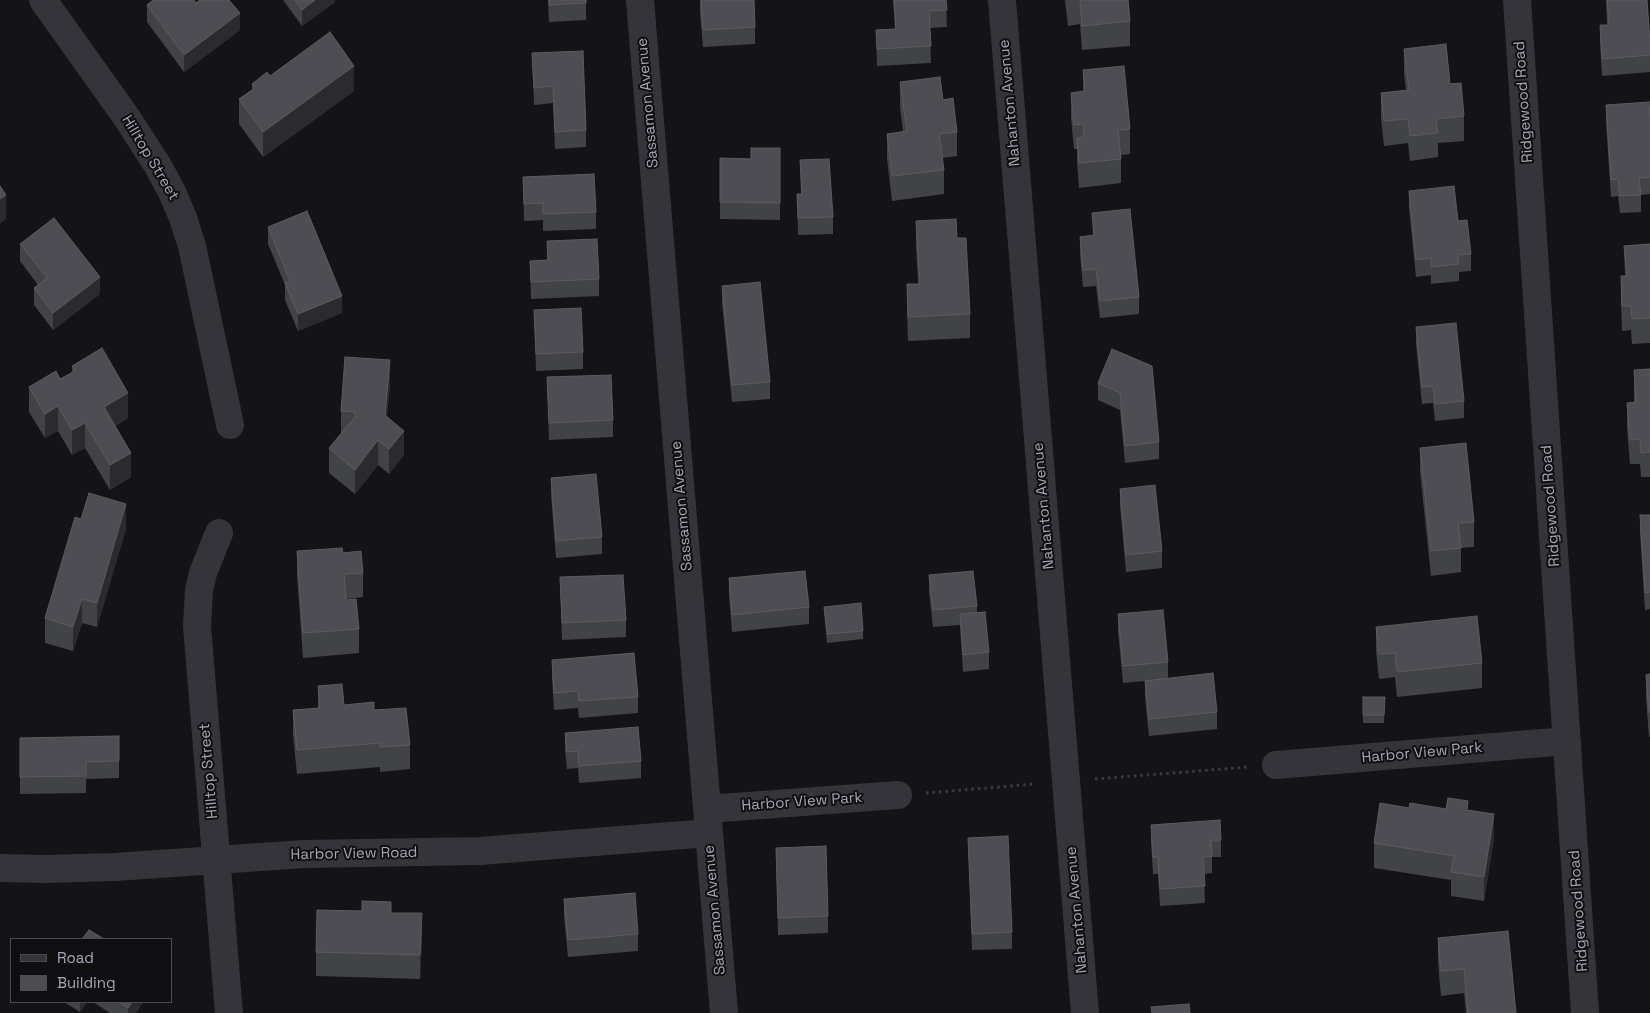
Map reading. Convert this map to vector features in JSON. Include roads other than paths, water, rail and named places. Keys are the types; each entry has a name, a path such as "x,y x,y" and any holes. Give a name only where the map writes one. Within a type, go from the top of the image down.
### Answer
{"street":[{"name":"Hilltop Street","path":"43,0 127,118 158,166 183,218 192,246 230,425"},
{"name":"Sassamon Avenue","path":"640,0 724,1013"},
{"name":"Nahanton Avenue","path":"1002,0 1086,1013"},
{"name":"Ridgewood Road","path":"1517,0 1586,1013"},
{"name":"Hilltop Street","path":"220,533 203,573 199,590 197,626 229,1013"},
{"name":"Harbor View Park","path":"1276,765 1567,741"},
{"name":"Harbor View Park","path":"708,821 898,795"},
{"name":"Harbor View Road","path":"0,868 79,869 304,854 404,854 518,849 708,821"}]}
